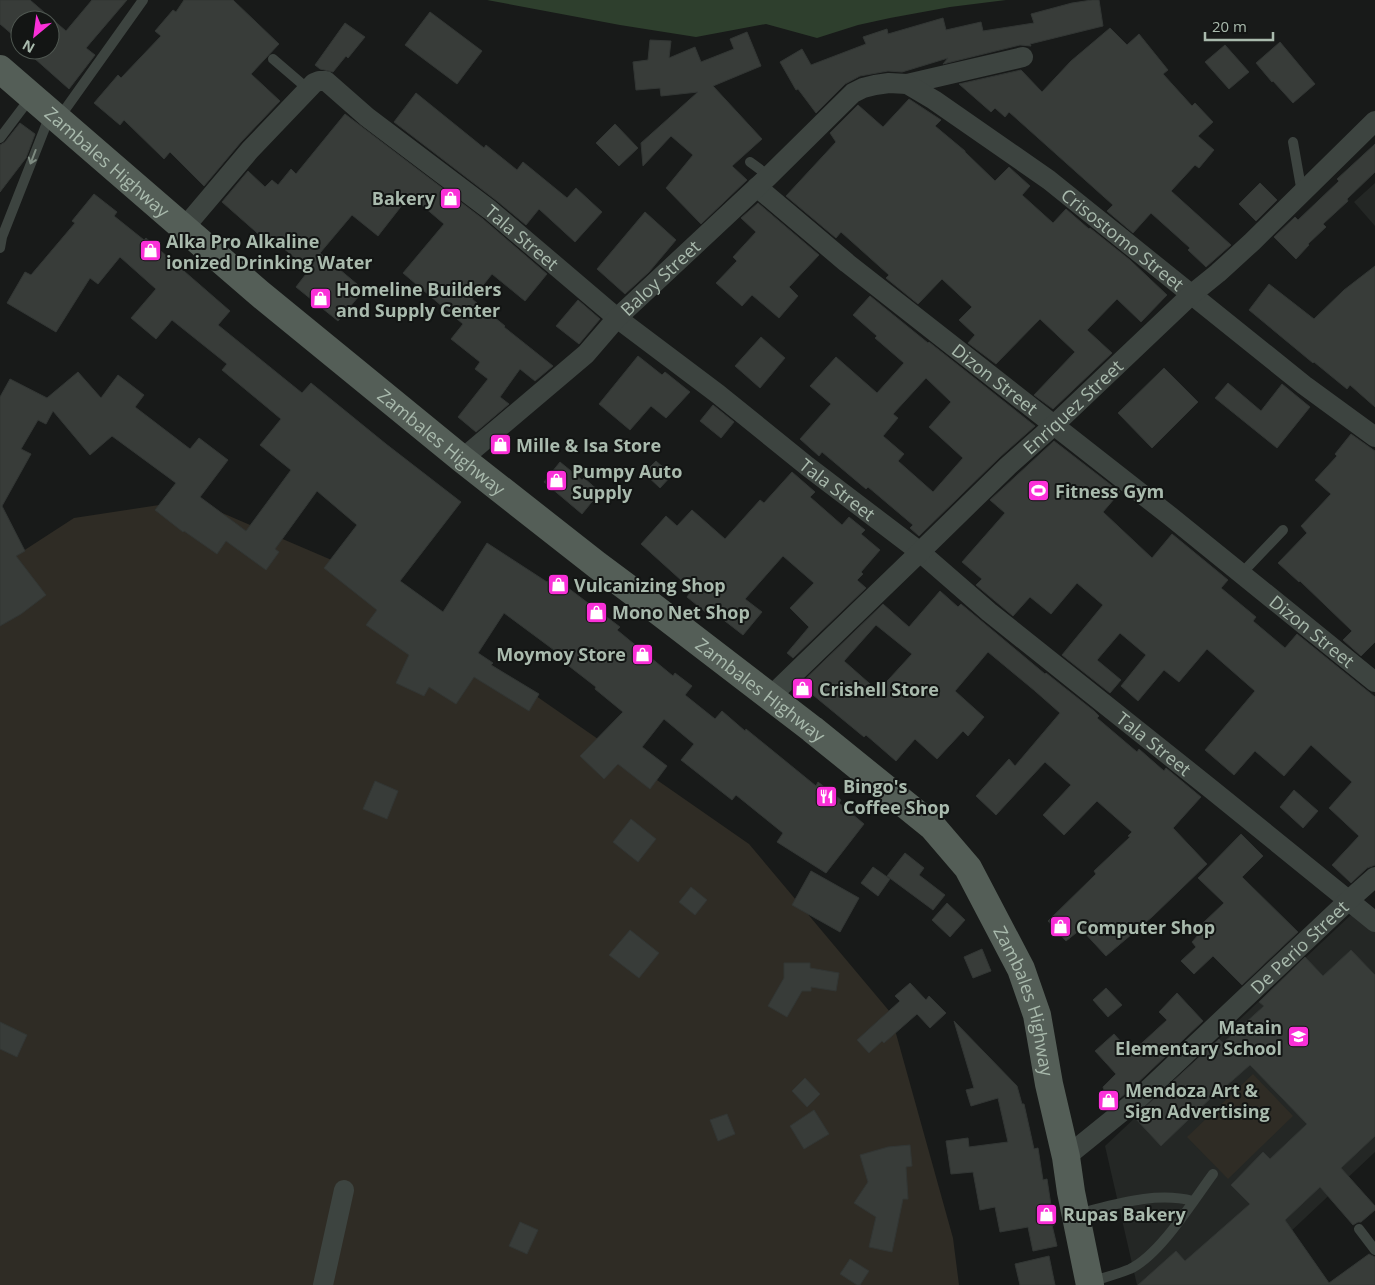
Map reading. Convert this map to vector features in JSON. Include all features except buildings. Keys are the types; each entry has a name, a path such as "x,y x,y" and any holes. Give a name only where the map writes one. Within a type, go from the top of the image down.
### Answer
{"main road":[{"name":"Zambales Highway","path":"0,69 259,293 462,459 574,547 771,696 932,826 968,868 1021,969 1037,1015 1049,1084 1066,1157 1089,1284"}],"street":[{"path":"907,84 1023,56"},
{"name":"Crisostomo Street","path":"853,93 875,84 907,84 934,100 1050,180 1304,385 1375,437"},
{"path":"184,228 250,150 317,85"},
{"name":"Tala Street","path":"317,85 367,117 490,210 617,318 718,394 807,466 920,552 989,612 1375,922"},
{"name":"Baloy Street","path":"462,459 586,354 617,318 763,181 853,93"},
{"name":"Enriquez Street","path":"771,696 1008,466 1053,426 1192,294 1231,261 1375,121"},
{"name":"Dizon Street","path":"763,181 847,264 1242,574 1375,682"},
{"name":"De Perio Street","path":"1066,1157 1139,1098 1375,877"},
{"path":"322,1285 344,1190"}],"lane":[{"path":"0,138 47,109 143,0"},
{"path":"273,59 317,85"},
{"path":"0,248 2,237 47,109"},
{"path":"1293,142 1302,193"},
{"path":"750,162 763,181"},
{"path":"1242,574 1283,530"},
{"path":"1089,1284 1131,1268 1150,1255 1213,1174"},
{"path":"1075,1214 1158,1197 1177,1197 1193,1201"},
{"path":"1359,1229 1375,1250"}],"shaded area":[{"path":"487,0 1006,0 950,7 890,18 858,25 817,38 766,24 696,37"},
{"path":"1375,183 1375,226 1354,202"},
{"path":"192,500 355,570 749,844 890,1012 953,1238 959,1285 0,1285 0,566 74,518"},
{"name":"Matain Elementary School","path":"1354,912 1375,928 1375,1152 1234,1285 1137,1285 1105,1146"},
{"path":"1253,1074 1293,1116 1228,1179 1187,1137"}],"place":[{"name":"Bakery","path":"451,198"},
{"name":"Alka Pro Alkaline ionized Drinking Water","path":"150,251"},
{"name":"Homeline Builders and Supply Center","path":"320,299"},
{"name":"Mille & Isa Store","path":"500,445"},
{"name":"Pumpy Auto Supply","path":"556,481"},
{"name":"Fitness Gym","path":"1039,491"},
{"name":"Vulcanizing Shop","path":"558,585"},
{"name":"Mono Net Shop","path":"596,612"},
{"name":"Moymoy Store","path":"642,654"},
{"name":"Crishell Store","path":"803,689"},
{"name":"Bingo's Coffee Shop","path":"827,796"},
{"name":"Computer Shop","path":"1060,927"},
{"name":"Matain Elementary School","path":"1298,1037"},
{"name":"Mendoza Art & Sign Advertising","path":"1109,1100"},
{"name":"Rupas Bakery","path":"1047,1214"}]}
